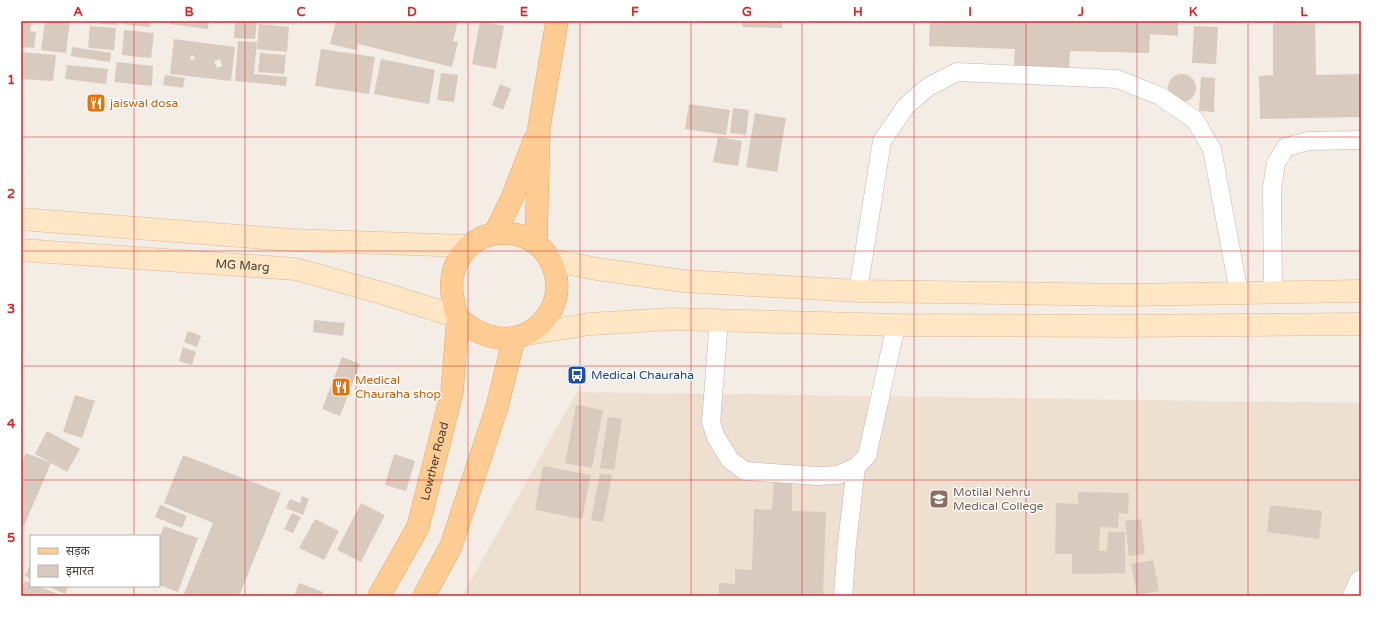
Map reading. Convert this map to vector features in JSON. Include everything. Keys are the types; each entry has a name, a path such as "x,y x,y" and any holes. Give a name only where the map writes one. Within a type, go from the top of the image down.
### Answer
{"main road":[{"path":"536,244 539,127 557,21"},
{"path":"495,233 513,196 539,127"},
{"path":"21,219 291,240 468,246"},
{"path":"424,596 452,546 521,336 539,326 548,315 555,302 557,288 556,274 551,260 536,244 523,236 509,233 495,233 481,238 468,246 458,259 452,273 450,288 458,317 471,328 484,335 499,339 521,336 590,324 671,319 896,325 1122,326 1361,324"},
{"name":"MG Marg","path":"21,250 296,269 385,294 458,317"},
{"path":"551,260 597,269 683,281 858,291 1128,295 1361,292"},
{"name":"Lowther Road","path":"379,596 418,527 452,392 458,317"}],"street":[{"path":"1354,596 1361,581"}],"lane":[{"path":"858,291 882,141 906,106 928,87 957,72 1117,79 1160,96 1195,120 1212,149 1239,294"},
{"path":"1273,293 1272,188 1276,163 1286,148 1308,141 1361,140"},
{"path":"719,320 711,422 716,437 730,460 744,471 817,476 838,475 856,467 867,456 896,325"},
{"path":"844,596 847,543 856,467"}],"shaded area":[{"name":"Motilal Nehru Medical College","path":"577,392 1361,403 1361,596 462,596"}],"building":[{"path":"21,21 32,21 30,31 36,32 34,48 21,47"},
{"path":"45,21 70,21 66,53 41,50"},
{"path":"101,21 118,21 117,25 101,24"},
{"path":"122,21 151,21 150,27 121,24"},
{"path":"170,21 209,21 208,29 170,24"},
{"path":"235,21 257,21 255,39 234,38"},
{"path":"291,21 291,23 277,22"},
{"path":"336,21 458,21 453,41 458,42 452,67 358,44 356,50 330,44"},
{"path":"480,21 504,26 496,69 472,64"},
{"path":"742,21 782,21 782,28 742,27"},
{"path":"930,21 1178,21 1178,36 1150,34 1149,53 1070,51 1069,69 1014,67 1015,49 929,46"},
{"path":"1273,21 1315,21 1316,75 1361,74 1361,117 1260,119 1259,76 1273,75"},
{"path":"259,24 289,27 287,52 257,49"},
{"path":"90,26 116,28 114,50 88,48"},
{"path":"1194,26 1218,27 1216,64 1192,63"},
{"path":"124,30 154,33 151,58 122,55"},
{"path":"174,39 235,47 231,81 170,74","holes":["194,55 195,59 191,60 190,57","220,59 222,66 217,68 214,61"]},
{"path":"238,41 257,42 254,74 287,77 286,86 235,81"},
{"path":"72,47 111,53 110,62 71,56"},
{"path":"321,49 375,57 369,94 315,86"},
{"path":"21,52 56,55 53,81 21,79"},
{"path":"260,53 286,55 284,74 258,72"},
{"path":"381,59 435,70 429,104 374,94"},
{"path":"117,62 153,66 152,86 114,82"},
{"path":"67,65 108,69 106,84 65,79"},
{"path":"441,73 458,75 454,102 437,100"},
{"path":"1182,74 1192,78 1196,88 1192,98 1182,102 1172,98 1168,88 1172,78"},
{"path":"165,75 185,78 183,88 163,85"},
{"path":"1201,77 1215,78 1214,112 1199,111"},
{"path":"500,84 511,89 503,110 492,105"},
{"path":"689,104 730,110 726,135 685,129"},
{"path":"733,108 749,110 746,135 730,133"},
{"path":"755,113 786,118 777,172 746,167"},
{"path":"718,137 742,141 738,166 713,162"},
{"path":"314,320 345,323 343,336 313,332"},
{"path":"188,331 201,336 197,347 184,342"},
{"path":"183,347 196,352 192,365 179,361"},
{"name":"Medical Chauraha shop","path":"342,357 360,364 340,416 322,409"},
{"path":"75,395 95,401 82,438 63,432"},
{"path":"576,405 603,410 592,468 565,463"},
{"path":"608,417 622,419 614,470 600,468"},
{"path":"47,431 80,449 67,472 35,454"},
{"path":"26,453 51,463 24,526 21,525 21,464"},
{"path":"394,454 415,461 406,491 385,485"},
{"path":"183,455 281,493 239,596 183,596 213,523 164,503"},
{"path":"543,466 591,475 582,519 535,510"},
{"path":"600,473 612,475 603,522 591,520"},
{"path":"774,481 792,482 792,511 826,512 823,596 719,596 719,583 735,584 735,569 752,570 754,509 772,510"},
{"path":"1078,492 1129,493 1128,514 1119,513 1118,528 1100,527 1099,551 1107,551 1108,532 1125,532 1125,573 1072,574 1072,554 1055,554 1056,503 1078,504"},
{"path":"302,496 309,499 303,515 286,508 290,499 300,503"},
{"path":"361,503 385,515 361,562 337,550"},
{"path":"160,505 187,516 182,528 155,517"},
{"path":"1270,505 1322,511 1319,539 1267,532"},
{"path":"292,513 301,517 293,533 284,529"},
{"path":"315,519 339,531 324,560 299,548"},
{"path":"1141,519 1145,554 1129,556 1125,521"},
{"path":"164,526 198,538 178,592 160,585 160,536"},
{"path":"1153,560 1159,591 1137,595 1131,564"},
{"path":"30,564 30,578 25,576"},
{"path":"25,581 30,583 30,587 40,587 63,596 21,596 21,590"},
{"path":"299,583 323,592 322,596 294,596"},
{"path":"49,587 68,587 65,594"}],"place":[{"name":"jaiswal dosa","path":"96,103"},
{"name":"Medical Chauraha","path":"577,375"},
{"name":"Medical Chauraha shop","path":"341,387"},
{"name":"Motilal Nehru Medical College","path":"939,499"}]}
